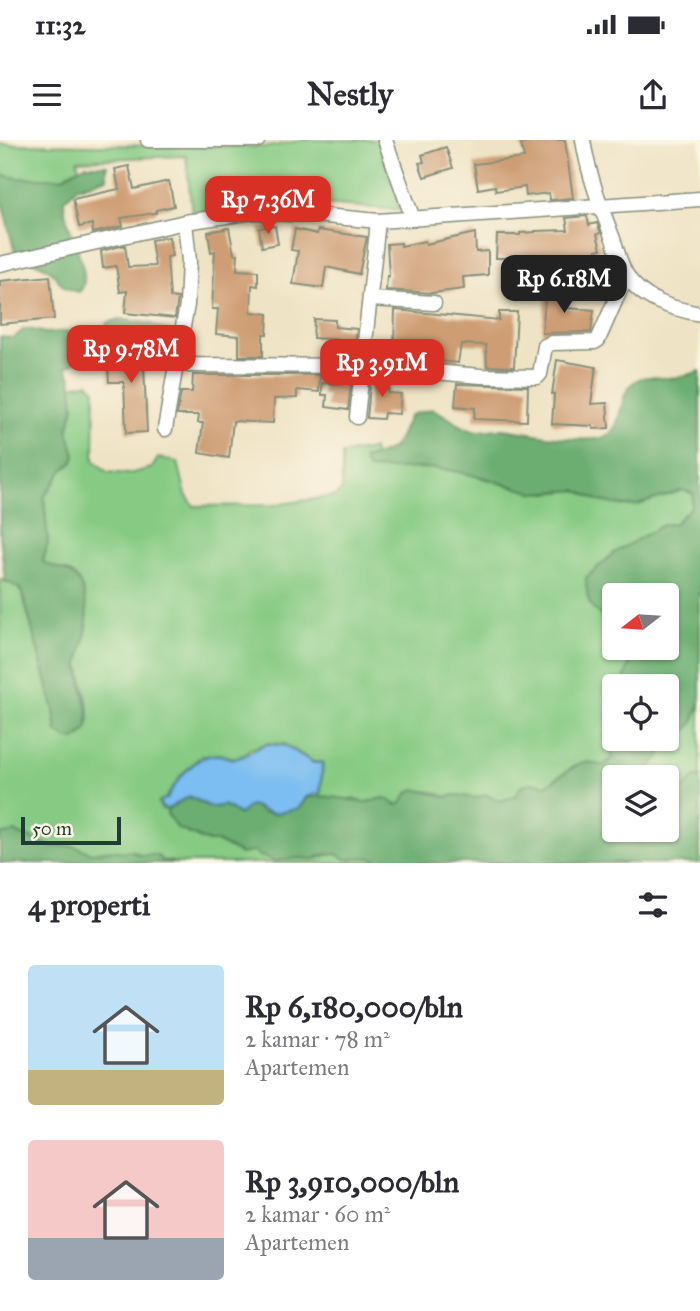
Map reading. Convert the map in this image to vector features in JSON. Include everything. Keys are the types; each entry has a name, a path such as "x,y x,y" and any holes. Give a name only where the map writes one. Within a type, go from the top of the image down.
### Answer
{"street":[{"path":"148,140 258,140"},
{"path":"385,140 413,219"},
{"path":"583,140 601,207 626,275 644,293 662,304 700,314"},
{"path":"0,264 185,222 254,212 378,221 700,199"},
{"path":"357,417 378,221"},
{"path":"165,429 187,305 189,272 185,222"},
{"path":"178,354 182,362 189,365 363,366 481,376 537,377 540,374 545,346 551,343 598,340 626,275"},
{"path":"371,299 434,303"}],"green space":[{"path":"302,140 378,140 397,194 399,210 284,201 192,213 186,156 77,160 79,167 61,178 18,178 0,175 0,144 269,147"},
{"path":"85,165 107,165 107,178 78,187 64,200 84,275 79,292 63,285 47,268 15,253 0,194 0,175 18,178 61,178"},
{"path":"120,319 151,324 169,331 171,343 166,346 112,345 94,350 88,357 66,368 71,377 74,406 68,431 75,455 73,462 63,470 44,497 48,542 43,562 73,575 78,580 86,604 86,630 79,665 88,713 88,728 75,740 65,738 57,732 54,710 23,595 20,589 5,580 0,535 0,337 14,338 23,330 29,329 46,333 100,329 106,328 107,323"},
{"path":"700,371 700,703 692,724 684,733 679,734 679,674 626,674 631,660 679,660 679,583 602,583 602,616 591,606 586,578 614,553 663,525 675,523 691,507 694,494 683,490 637,505 625,506 600,501 577,490 534,493 449,470 368,470 363,459 390,450 410,415 432,409 475,431 502,429 573,439 600,438 614,429 626,392 637,380 689,375"},
{"path":"88,383 95,390 94,460 107,472 129,474 152,468 158,458 178,462 186,495 194,506 274,505 335,496 342,490 342,454 373,449 374,456 363,459 462,472 546,493 577,490 600,501 625,506 638,505 683,490 694,494 691,507 675,523 663,525 614,553 586,578 602,608 602,660 631,660 626,674 602,674 602,751 611,751 613,757 602,766 586,762 574,766 547,785 522,785 515,796 501,801 486,795 476,798 456,795 446,797 434,792 412,790 403,802 397,805 385,798 365,803 354,798 345,800 318,796 321,793 323,762 314,762 284,744 268,743 235,758 219,754 201,756 181,775 166,798 158,802 161,809 167,810 177,828 208,842 218,842 241,854 255,851 270,859 281,860 313,859 336,854 347,858 370,858 381,863 178,863 161,860 157,855 140,855 135,851 91,853 74,846 50,846 15,832 0,835 0,579 16,586 23,595 54,710 57,732 80,737 88,728 89,709 79,664 86,619 68,573 55,570 43,562 48,542 44,497 63,470 73,462 75,455 68,431 74,406 70,386"},
{"path":"700,703 700,776 694,778 682,792 679,791 679,765 652,765 660,756 660,751 679,751 679,734 684,733 692,724"},
{"path":"611,751 660,751 660,756 652,765 605,765 613,756"},
{"path":"580,763 602,766 602,842 679,842 679,790 682,791 694,778 700,776 700,863 381,863 369,858 347,860 336,854 325,854 314,859 275,861 259,856 255,851 241,854 218,842 209,842 177,828 167,813 167,810 189,797 211,808 225,806 239,815 248,807 254,806 261,812 274,814 301,808 306,798 313,797 335,797 365,802 385,798 397,805 403,802 407,793 415,789 446,797 456,795 476,798 486,795 501,801 515,796 522,785 547,785"},
{"path":"15,832 50,846 74,846 91,853 129,850 140,855 157,855 161,860 178,863 0,863 0,835"}],"water":[{"path":"268,744 286,746 313,763 322,763 320,793 305,797 298,809 277,813 251,805 239,814 225,805 211,807 189,796 167,809 160,806 161,800 167,799 181,777 202,758 218,755 238,758"}],"building":[{"path":"540,140 565,140 573,198 550,200 549,193 526,196 525,187 496,191 495,186 478,189 474,164 524,158 521,144"},
{"path":"446,147 453,168 424,177 419,163 424,162 422,155"},
{"path":"129,166 134,189 169,181 174,206 156,210 156,213 121,218 123,226 93,233 92,224 79,227 73,199 119,189 115,169"},
{"path":"587,216 589,225 597,223 601,233 597,234 601,249 596,250 597,255 551,259 551,263 536,263 536,259 496,258 497,235 568,230 566,218"},
{"path":"275,226 278,244 262,247 259,228"},
{"path":"229,228 234,254 238,254 237,270 258,271 258,286 252,285 251,312 268,314 267,334 263,334 263,356 239,356 239,336 216,334 218,309 212,309 215,251 211,252 208,232"},
{"path":"295,229 317,234 318,230 367,237 359,274 326,267 323,288 293,284 298,251 291,250"},
{"path":"475,233 476,252 488,251 488,275 463,277 464,289 432,293 386,290 389,276 387,244 401,243 401,246 425,241 426,244"},
{"path":"169,237 172,256 167,257 170,297 178,298 175,318 125,313 127,291 120,292 116,266 103,268 101,251 125,245 128,267 155,266 151,240"},
{"path":"50,276 54,319 0,324 0,281"},
{"path":"546,289 568,291 566,308 594,310 591,332 542,333"},
{"path":"395,310 499,320 499,312 517,312 514,367 487,366 486,345 461,344 458,363 415,358 416,348 394,346"},
{"path":"314,319 335,320 335,327 357,329 354,351 342,350 343,340 313,338"},
{"path":"153,351 153,366 144,366 147,432 126,433 124,382 109,382 103,353"},
{"path":"557,360 596,367 591,404 607,403 609,428 593,429 593,426 552,424 552,394"},
{"path":"193,375 320,375 319,392 297,390 297,398 274,399 273,423 233,421 229,458 199,453 203,423 198,423 199,415 177,415 181,392 192,392"},
{"path":"344,376 352,376 348,410 326,407 327,395 322,395 322,383 343,384"},
{"path":"371,376 389,378 388,393 401,394 399,414 384,413 383,419 367,418"},
{"path":"457,384 528,386 527,421 474,419 475,408 455,406"}]}
